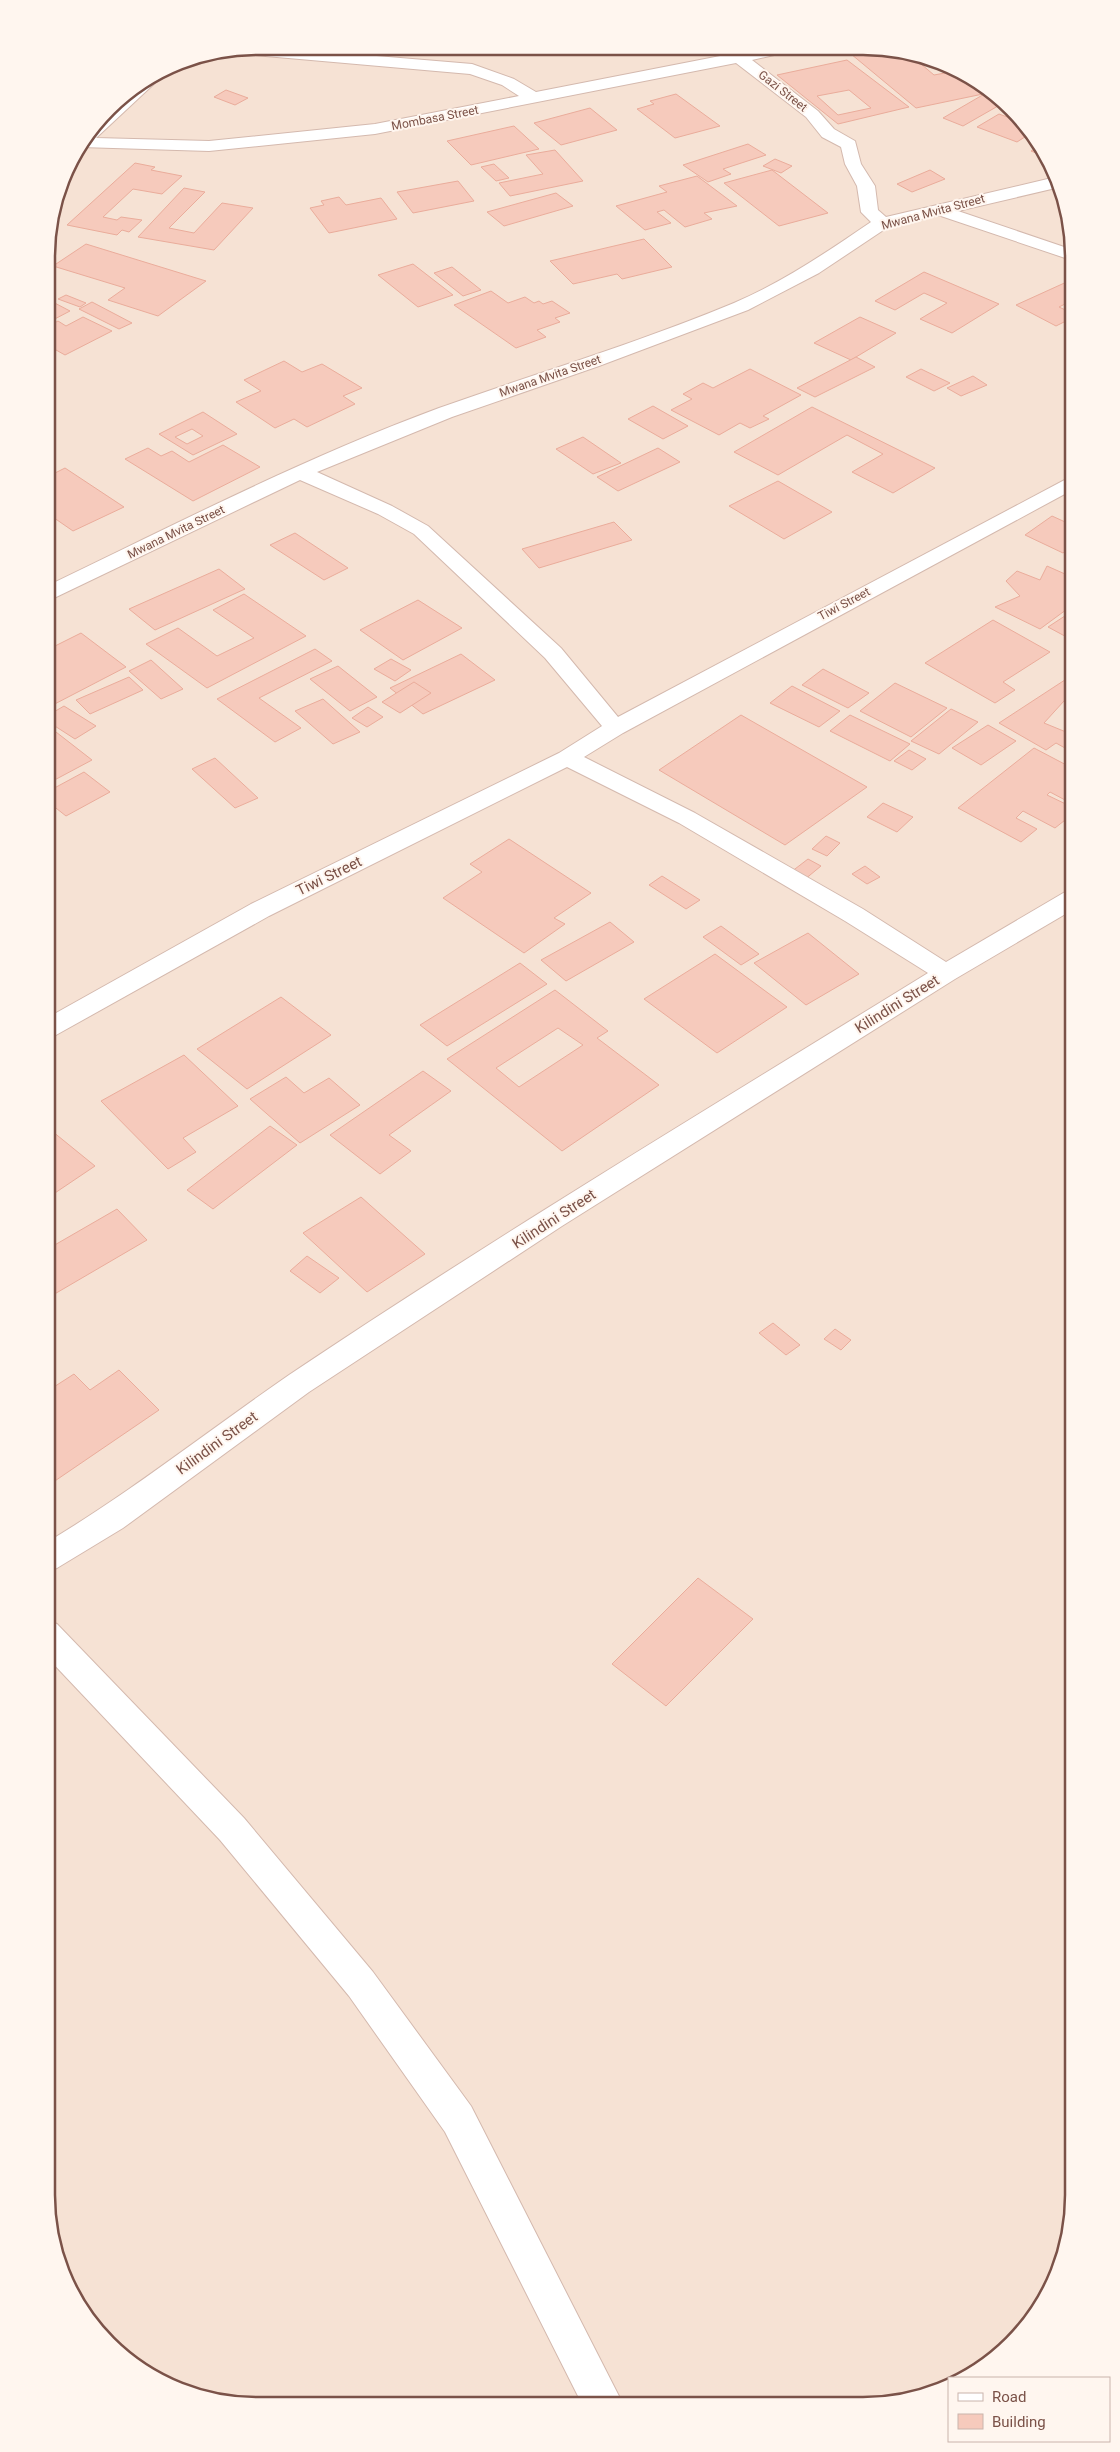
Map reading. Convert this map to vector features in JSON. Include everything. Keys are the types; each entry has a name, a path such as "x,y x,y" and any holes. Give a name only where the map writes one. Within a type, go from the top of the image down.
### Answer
{"street":[{"path":"312,55 472,69 508,82 535,99"},
{"name":"Mombasa Street","path":"90,143 209,146 284,140 375,129 756,55"},
{"name":"Gazi Street","path":"740,58 812,114 828,133 847,143 852,152 853,164 866,186 870,212 882,223"},
{"name":"Mwana Mvita Street","path":"55,590 300,472 445,413 592,362 742,306 813,269 882,223 1051,184"},
{"path":"939,210 1065,253"},
{"path":"300,472 385,510 421,530 553,652 615,728"},
{"name":"Tiwi Street","path":"55,1024 260,910 567,758 615,728 1065,486"},
{"path":"567,758 687,818 854,915 946,973"},
{"name":"Kilindini Street","path":"55,1554 112,1519 299,1384 478,1267 946,973 1065,903"},
{"path":"55,1643 232,1829 361,1984 458,2118 599,2397"}],"shaded area":[{"path":"244,55 876,55 902,59 940,70 964,82 1006,114 1038,156 1050,180 1058,205 1065,244 1065,2208 1058,2247 1050,2272 1038,2296 1015,2328 996,2347 964,2370 940,2382 915,2390 876,2397 244,2397 218,2393 180,2382 156,2370 114,2338 82,2296 70,2272 62,2247 55,2208 55,244 62,205 70,180 89,145 114,114 145,89 180,70 205,62"}],"building":[{"path":"852,55 876,55 915,62 921,64 934,75 945,73 944,72 982,94 916,108"},
{"path":"847,60 909,107 838,124 777,75","holes":["849,90 871,108 838,115 817,96"]},
{"path":"226,90 248,98 235,105 214,97"},
{"path":"676,94 720,126 675,138 637,109 654,104 650,101"},
{"path":"983,95 997,106 963,126 943,118"},
{"path":"590,108 617,130 561,145 534,123"},
{"path":"999,114 1009,118 1025,137 1017,142 977,127"},
{"path":"514,126 539,149 471,165 447,141"},
{"path":"748,144 766,155 723,169 731,174 708,182 683,165"},
{"path":"555,150 583,181 510,196 499,183 543,174 526,155"},
{"path":"775,159 792,166 781,173 763,166"},
{"path":"135,163 155,167 151,170 182,176 162,194 133,189 103,217 117,220 121,217 142,220 129,232 122,230 117,235 67,225"},
{"path":"494,164 509,178 496,181 481,167"},
{"path":"772,170 828,213 779,226 724,183"},
{"path":"930,170 945,179 912,192 897,184"},
{"path":"697,176 737,206 704,213 712,219 685,227 664,210 657,212 671,223 645,230 616,206 667,192 659,186"},
{"path":"458,181 474,201 413,213 397,192"},
{"path":"184,188 205,192 169,228 194,233 222,203 253,208 214,250 138,237"},
{"path":"556,193 573,206 504,226 487,212"},
{"path":"339,197 346,205 381,198 397,219 329,233 310,208 324,205 321,201"},
{"path":"644,239 672,267 622,279 617,274 573,284 550,261"},
{"path":"86,244 206,281 158,316 108,300 125,288 55,267 55,265"},
{"path":"413,264 453,295 418,307 378,275"},
{"path":"452,267 481,290 463,296 434,273"},
{"path":"924,272 999,304 952,333 920,319 947,303 924,293 895,310 875,301"},
{"path":"1065,283 1065,304 1059,307 1065,310 1065,322 1056,326 1016,305"},
{"path":"491,291 508,303 525,297 534,303 539,301 543,304 552,301 570,313 555,318 560,322 537,330 546,337 516,348 454,305"},
{"path":"66,295 86,303 80,307 58,299"},
{"path":"92,302 132,323 119,329 79,309"},
{"path":"55,303 70,311 55,319"},
{"path":"83,317 112,331 65,355 55,349 55,323 58,321 66,326"},
{"path":"860,317 896,333 851,360 814,343"},
{"path":"856,357 875,367 815,397 797,388"},
{"path":"284,361 302,372 322,364 362,388 343,396 355,404 307,427 294,419 275,428 236,402 261,391 244,380"},
{"path":"750,369 801,395 763,416 769,419 750,428 740,423 719,435 671,410 692,399 683,394 703,383 713,388"},
{"path":"921,369 950,383 934,391 906,377"},
{"path":"973,376 987,385 961,396 947,388"},
{"path":"653,406 688,426 663,439 628,419"},
{"path":"812,407 935,468 893,493 852,472 883,454 847,435 778,475 734,452"},
{"path":"203,412 237,434 193,455 159,434","holes":["192,429 203,436 187,444 175,437"]},
{"path":"583,437 621,463 593,474 556,449"},
{"path":"223,445 260,467 193,501 125,459 148,448 161,456 172,451 189,462"},
{"path":"658,448 680,462 618,491 597,477"},
{"path":"65,468 124,507 73,531 55,519 55,473"},
{"path":"778,481 832,512 784,539 729,506"},
{"path":"1052,516 1065,522 1065,552 1063,553 1025,535"},
{"path":"614,522 632,540 539,568 522,549"},
{"path":"295,533 348,568 324,580 270,545"},
{"path":"1047,566 1065,574 1065,611 1040,629 995,607 1020,596 1006,581 1017,571 1040,580"},
{"path":"219,569 245,589 155,630 129,609"},
{"path":"244,594 306,636 207,688 146,644 178,628 217,656 254,638 213,610"},
{"path":"418,600 462,628 403,660 360,630"},
{"path":"1065,616 1065,636 1048,627"},
{"path":"993,620 1050,652 1003,682 1015,690 995,703 925,663"},
{"path":"81,633 126,667 55,704 55,646"},
{"path":"315,649 332,661 259,698 301,728 275,742 217,699"},
{"path":"461,654 495,680 423,714 390,688"},
{"path":"391,659 411,670 395,681 374,669"},
{"path":"151,660 183,689 161,699 129,671"},
{"path":"338,666 377,697 350,711 310,679"},
{"path":"823,669 869,693 848,708 802,685"},
{"path":"129,677 143,690 90,714 76,700"},
{"path":"1065,680 1065,700 1044,723 1065,732 1065,748 1056,743 1046,750 999,723"},
{"path":"414,682 431,693 400,713 382,702"},
{"path":"895,683 947,708 911,737 860,711"},
{"path":"792,686 840,711 819,727 770,703"},
{"path":"323,699 360,732 333,744 295,711"},
{"path":"64,706 96,726 75,739 55,726 55,711"},
{"path":"368,707 383,717 367,727 352,718"},
{"path":"951,709 978,722 939,754 911,741"},
{"path":"741,715 867,787 785,845 659,770"},
{"path":"850,715 910,744 890,761 830,731"},
{"path":"988,725 1016,741 981,765 952,748"},
{"path":"55,731 92,760 55,780"},
{"path":"1034,748 1065,764 1065,800 1050,792 1047,795 1065,804 1065,820 1055,828 1023,811 1016,818 1037,829 1021,842 958,808"},
{"path":"909,750 926,759 912,770 894,761"},
{"path":"215,758 258,798 235,808 192,769"},
{"path":"84,772 110,792 66,816 55,807 55,788"},
{"path":"883,803 913,817 897,832 867,817"},
{"path":"826,836 840,843 827,856 812,849"},
{"path":"509,839 591,893 554,918 565,924 524,953 443,898 482,872 470,864"},
{"path":"808,859 821,866 804,880 791,872"},
{"path":"865,866 880,877 867,884 852,874"},
{"path":"662,876 700,900 686,909 649,885"},
{"path":"610,922 634,942 566,981 541,960"},
{"path":"721,926 759,954 741,965 703,937"},
{"path":"808,933 859,974 806,1005 754,963"},
{"path":"715,954 787,1007 717,1053 644,999"},
{"path":"520,963 547,984 447,1046 420,1025"},
{"path":"555,990 608,1031 597,1038 659,1085 562,1151 447,1059","holes":["558,1028 583,1045 519,1087 496,1068"]},
{"path":"281,997 331,1035 247,1089 197,1049"},
{"path":"184,1055 238,1106 183,1138 196,1152 168,1169 101,1101"},
{"path":"423,1071 451,1091 389,1135 411,1151 380,1174 330,1135"},
{"path":"286,1077 304,1093 329,1078 360,1105 300,1143 250,1099"},
{"path":"270,1126 297,1145 213,1209 187,1190"},
{"path":"55,1134 95,1166 55,1193"},
{"path":"361,1197 425,1254 367,1292 303,1233"},
{"path":"117,1209 147,1240 55,1294 55,1245"},
{"path":"307,1256 339,1278 320,1293 290,1271"},
{"path":"773,1323 800,1345 786,1355 759,1333"},
{"path":"835,1329 851,1340 841,1350 824,1339"},
{"path":"119,1370 159,1410 55,1481 55,1386 74,1374 90,1390"},
{"path":"698,1578 753,1619 666,1706 612,1664"}]}
